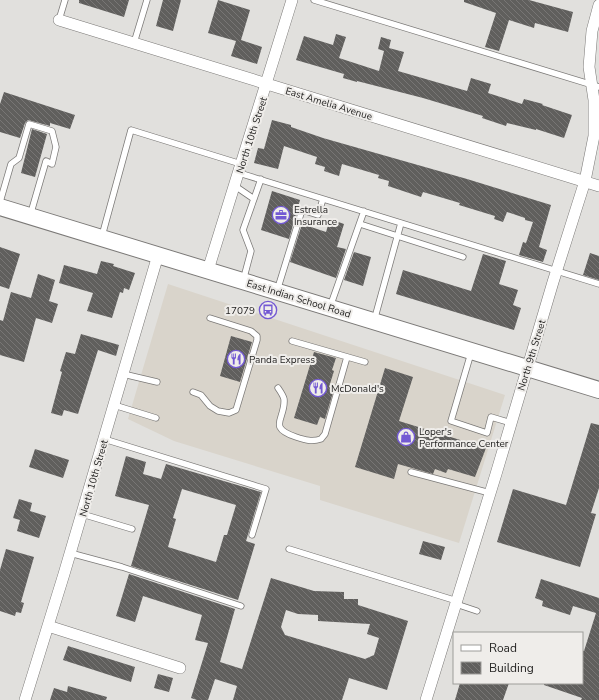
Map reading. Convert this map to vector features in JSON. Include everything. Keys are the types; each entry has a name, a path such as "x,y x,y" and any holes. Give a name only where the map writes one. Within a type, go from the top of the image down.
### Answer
{"main road":[{"name":"East Indian School Road","path":"0,207 599,390"}],"street":[{"name":"North 10th Street","path":"208,270 292,0"},
{"name":"North 9th Street","path":"426,700 585,181 594,136 596,86 589,67 592,32 599,5"},
{"name":"East Amelia Avenue","path":"59,20 599,186"},
{"name":"North 10th Street","path":"25,700 82,514 158,255"},
{"path":"48,626 180,668"}],"lane":[{"path":"59,20 65,0"},
{"path":"134,43 147,0"},
{"path":"314,0 596,86"},
{"path":"0,202 11,164 19,158 29,124 52,131 56,147 52,164 46,161 30,216"},
{"path":"101,238 131,130 240,168 261,179 556,272 599,284"},
{"path":"243,281 251,251 243,230 261,179"},
{"path":"235,186 254,199"},
{"path":"276,291 302,210 318,215 323,199"},
{"path":"330,308 364,211"},
{"path":"374,321 401,223"},
{"path":"360,224 463,256"},
{"path":"193,392 201,395 210,406 218,410 229,413 236,410 258,340 257,336 251,331 210,318"},
{"path":"292,342 365,362"},
{"path":"472,351 451,421 487,433 491,417 511,423"},
{"path":"278,388 284,399 279,425 282,429 292,435 309,441 321,439 325,434 347,356"},
{"path":"123,374 157,382"},
{"path":"114,405 156,418"},
{"path":"104,439 266,489 252,535"},
{"path":"411,472 490,493"},
{"path":"82,514 132,529"},
{"path":"289,549 477,611"},
{"path":"70,553 122,567 241,606"}],"shaded area":[{"path":"168,284 505,395 459,543 320,500 320,486 174,441 128,419"}],"building":[{"path":"79,0 129,0 124,17 79,3"},
{"path":"163,0 181,0 173,31 156,26"},
{"path":"218,0 250,10 241,40 262,47 257,64 231,56 236,41 208,33"},
{"path":"464,0 529,0 573,12 568,32 535,23 534,28 509,20 499,51 485,47 496,13 464,2"},
{"path":"336,34 346,37 339,58 379,71 384,51 378,49 381,37 391,40 389,48 404,52 398,71 467,91 471,78 491,84 488,93 522,104 524,99 543,104 542,105 572,115 564,138 536,129 507,123 506,126 482,118 483,116 423,98 343,78 344,74 296,60 304,36 333,45"},
{"path":"4,92 75,115 70,129 50,123 50,126 28,120 25,123 20,138 0,132 0,104"},
{"path":"272,120 291,125 291,127 323,138 467,179 551,205 539,247 547,250 543,262 519,255 523,242 526,243 533,222 525,220 525,218 507,212 503,222 494,219 495,216 459,205 460,203 423,192 421,197 388,186 389,181 378,178 379,175 342,164 339,176 324,171 325,167 315,164 317,157 284,146 278,169 254,163 258,148 264,149"},
{"path":"32,129 47,134 35,177 21,173"},
{"name":"Estrella Insurance","path":"272,191 300,200 289,239 261,230"},
{"path":"330,219 344,224 337,247 346,249 336,278 290,262 302,224 326,232"},
{"path":"0,247 20,254 9,289 0,286"},
{"path":"354,252 371,257 363,286 344,280"},
{"path":"590,253 599,256 599,280 583,275"},
{"path":"483,254 506,261 499,284 518,290 513,305 521,308 514,330 396,294 403,270 471,291"},
{"path":"101,261 114,264 113,266 135,273 129,290 124,288 123,293 120,292 112,318 87,311 93,293 59,283 64,265 97,274"},
{"path":"38,274 55,280 49,301 58,304 52,323 36,318 24,362 0,355 0,320 3,321 11,292 31,298"},
{"path":"81,334 119,345 116,356 98,350 78,414 64,410 62,416 51,413 62,372 60,371 66,352 75,354"},
{"name":"Panda Express","path":"231,336 252,342 240,382 220,376"},
{"name":"McDonald's","path":"314,352 336,358 329,387 334,389 325,419 320,417 317,425 294,418"},
{"path":"385,368 413,377 399,421 486,448 475,477 448,469 446,473 435,469 433,474 398,464 394,479 355,467"},
{"path":"591,423 599,425 599,488 591,513 596,514 580,567 497,542 513,489 566,505"},
{"path":"35,449 69,460 63,478 29,467"},
{"path":"126,456 146,462 143,474 161,479 166,464 261,492 246,541 255,544 238,600 131,566 149,505 115,496","holes":["182,489 236,505 227,535 224,535 216,562 168,547 176,519 173,518"]},
{"path":"19,499 32,503 30,511 46,516 39,538 17,531 20,520 13,518"},
{"path":"423,541 445,547 441,560 419,554"},
{"path":"6,549 34,557 21,602 24,603 21,613 16,612 15,616 0,611 0,570"},
{"path":"129,574 235,609 220,662 242,669 271,578 314,591 344,592 344,599 358,599 358,605 408,621 387,690 349,678 342,700 233,700 237,686 215,679 208,700 197,700 191,698 208,643 195,640 202,615 143,596 135,622 116,616","holes":["286,610 298,614 318,615 318,621 370,624 367,634 379,638 374,655 365,659 285,635 281,627"]},
{"path":"541,579 599,598 599,700 581,700 582,698 544,685 583,684 583,650 596,613 573,606 570,615 542,606 543,601 535,598"},
{"path":"68,646 135,667 131,682 63,660"},
{"path":"158,674 173,678 169,692 154,688"},
{"path":"460,684 509,684 503,700 455,700"},
{"path":"68,686 107,697 106,700 50,700 54,688 67,692"}],"place":[{"name":"Estrella Insurance","path":"281,215"},
{"name":"17079","path":"268,310"},
{"name":"Panda Express","path":"236,359"},
{"name":"McDonald's","path":"318,388"},
{"name":"Loper's Performance Center","path":"406,437"}]}
